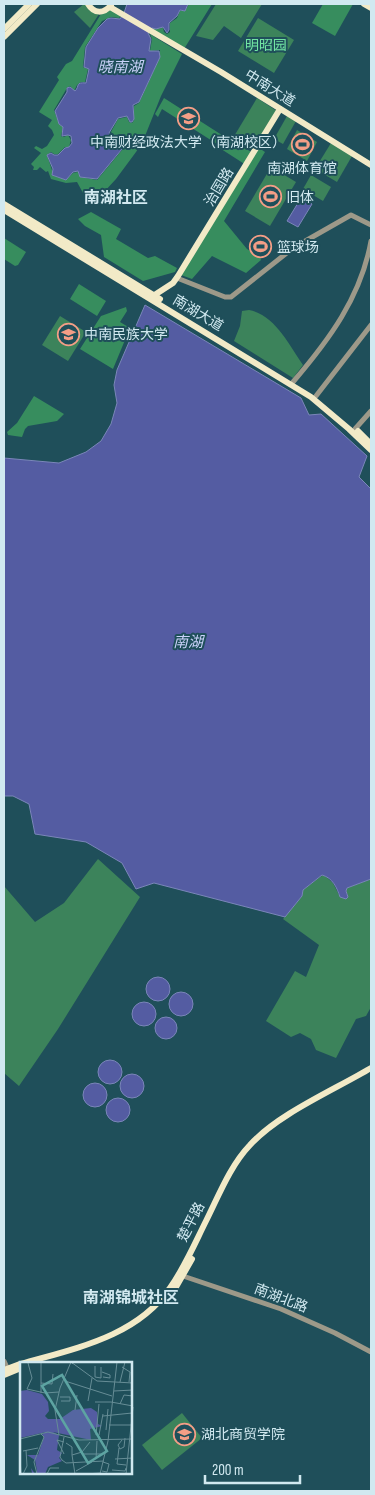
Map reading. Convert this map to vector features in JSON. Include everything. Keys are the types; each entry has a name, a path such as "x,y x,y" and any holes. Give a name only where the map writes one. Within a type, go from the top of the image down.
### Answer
{"main road":[{"path":"4,29 29,4"},
{"path":"4,37 37,4"},
{"path":"88,4 98,12 104,11 111,5"},
{"path":"364,4 371,8"},
{"name":"中南大道","path":"111,5 154,34 208,64 371,165"},
{"name":"治国路","path":"178,277 280,109"},
{"name":"南湖大道","path":"4,204 311,398 371,450"},
{"name":"南湖大道","path":"4,210 316,396 371,444"},
{"path":"152,297 165,289 178,277"},
{"name":"楚平路","path":"42,1362 110,1340 144,1321 162,1304 181,1275 235,1172 252,1148 281,1124 371,1070"},
{"name":"楚平路","path":"27,1362 108,1337 126,1328 142,1318 160,1302 181,1275"},
{"name":"楚平路","path":"6,1371 20,1364"},
{"path":"6,1371 20,1368"}],"street":[{"path":"178,277 225,297 231,297 295,246 351,215 371,225"},
{"path":"293,382 331,335 351,302 362,279 371,241"},
{"path":"316,396 371,325"},
{"path":"355,429 371,411"},
{"name":"南湖北路","path":"181,1275 281,1309 335,1333 371,1352"},
{"path":"4,1361 6,1371"}],"green space":[{"path":"84,4 99,14 90,28 74,12"},
{"path":"189,4 212,4 184,49 152,29 163,28 167,34 170,32 170,23 177,18 180,11 185,11"},
{"path":"216,4 262,4 241,38 224,26 213,40 196,36"},
{"path":"323,4 353,4 335,36 312,23"},
{"path":"110,9 121,16 119,18 111,17 102,21 85,47 83,67 88,69 85,82 77,85 74,91 70,86 67,88 54,110 59,124 63,127 61,136 68,135 71,140 69,147 65,147 58,154 51,152 47,155 52,175 66,180 73,173 78,172 80,177 97,180 122,150 124,144 119,143 111,132 118,119 127,117 129,122 132,123 134,120 134,106 139,103 160,57 160,50 150,51 152,39 150,34 182,54 161,96 143,141 116,179 92,205 88,202 77,182 66,183 51,179 48,171 46,172 40,167 37,170 33,170 34,167 31,164 41,153 34,148 36,146 42,149 47,146 54,135 48,126 52,120 39,112 59,80 57,77 66,64 72,61 101,14"},
{"name":"明昭园","path":"258,18 294,40 274,73 238,51"},
{"path":"164,98 225,137 217,144 162,109 158,117 155,114"},
{"path":"257,98 280,113 256,152 233,138"},
{"path":"287,116 296,121 283,144 274,139"},
{"name":"南湖体育馆","path":"297,130 317,142 307,161 287,149"},
{"path":"228,138 253,153 246,165 218,147"},
{"path":"331,143 352,156 337,182 315,169"},
{"path":"259,148 265,152 224,221 247,249 260,257 261,260 246,273 212,256 192,279 181,275"},
{"name":"旧体","path":"271,167 296,182 270,226 245,211"},
{"path":"311,175 331,187 323,201 303,189"},
{"path":"91,212 121,229 116,239 148,258 155,256 177,268 175,272 143,281 104,257 101,235 85,226 78,219"},
{"path":"4,238 26,252 18,265 15,266 4,259"},
{"path":"79,284 106,301 97,316 70,299"},
{"path":"126,307 127,311 120,322 130,328 113,369 80,349 101,316"},
{"path":"249,310 258,313 274,324 287,340 303,365 293,378 234,341 240,326 242,311"},
{"path":"60,316 86,332 68,361 42,345"},
{"path":"34,396 64,414 57,421 28,426 22,437 8,435 7,432 17,423"},
{"path":"98,859 140,897 58,1029 19,1086 4,1073 4,886 35,922 64,903"},
{"path":"324,875 333,883 340,897 348,896 347,888 371,879 371,1007 366,1016 356,1019 336,1058 316,1050 311,1039 300,1033 291,1037 266,1021 295,971 306,977 319,945 283,919 302,896 303,890"},
{"path":"182,1413 202,1438 162,1470 142,1445"}],"water":[{"name":"晓南湖","path":"127,4 188,4 185,11 180,10 177,16 169,23 167,33 163,27 152,28 148,33 151,39 149,51 159,51 160,57 139,102 133,105 134,119 132,122 130,122 127,116 118,118 109,133 116,138 118,143 123,144 122,149 97,179 80,177 78,171 73,172 66,180 52,175 53,169 47,155 51,153 58,155 72,143 71,136 62,136 63,127 59,124 55,111 67,92 67,88 70,87 75,91 79,84 86,83 89,69 84,67 86,47 98,28 107,19 120,19"},
{"path":"301,198 312,204 298,227 287,221"},
{"name":"南湖","path":"145,305 301,398 309,415 321,414 367,456 359,477 371,489 371,879 347,888 348,897 346,899 340,897 332,881 322,875 303,890 302,896 285,917 154,883 136,889 122,863 86,842 35,834 29,804 13,796 4,796 4,458 59,463 86,452 101,441 111,424 117,403 114,385 117,370"},
{"path":"158,977 166,981 170,989 166,997 158,1001 150,997 146,989 150,981"},
{"path":"181,992 189,996 193,1004 189,1012 181,1016 173,1012 169,1004 173,996"},
{"path":"144,1002 149,1003 155,1009 155,1019 149,1025 144,1026 139,1025 133,1019 132,1014 133,1009 139,1003"},
{"path":"162,1017 170,1017 177,1024 177,1032 170,1039 162,1039 155,1032 155,1024"},
{"path":"110,1060 115,1061 121,1067 121,1077 115,1083 110,1084 105,1083 99,1077 98,1072 99,1067 105,1061"},
{"path":"132,1074 141,1077 144,1086 141,1095 132,1098 123,1095 120,1086 123,1077"},
{"path":"95,1083 104,1086 107,1095 104,1104 95,1107 86,1104 83,1095 86,1086"},
{"path":"118,1098 127,1101 130,1110 127,1119 118,1122 109,1119 106,1110 109,1101"}],"place":[{"name":"中南财经政法大学（南湖校区）","path":"188,119"},
{"name":"南湖体育馆","path":"302,145"},
{"name":"旧体","path":"270,197"},
{"name":"篮球场","path":"261,247"},
{"name":"中南民族大学","path":"68,334"},
{"name":"湖北商贸学院","path":"185,1434"}],"district":[{"name":"南湖社区","path":"116,198"},
{"name":"南湖锦城社区","path":"131,1298"}]}
